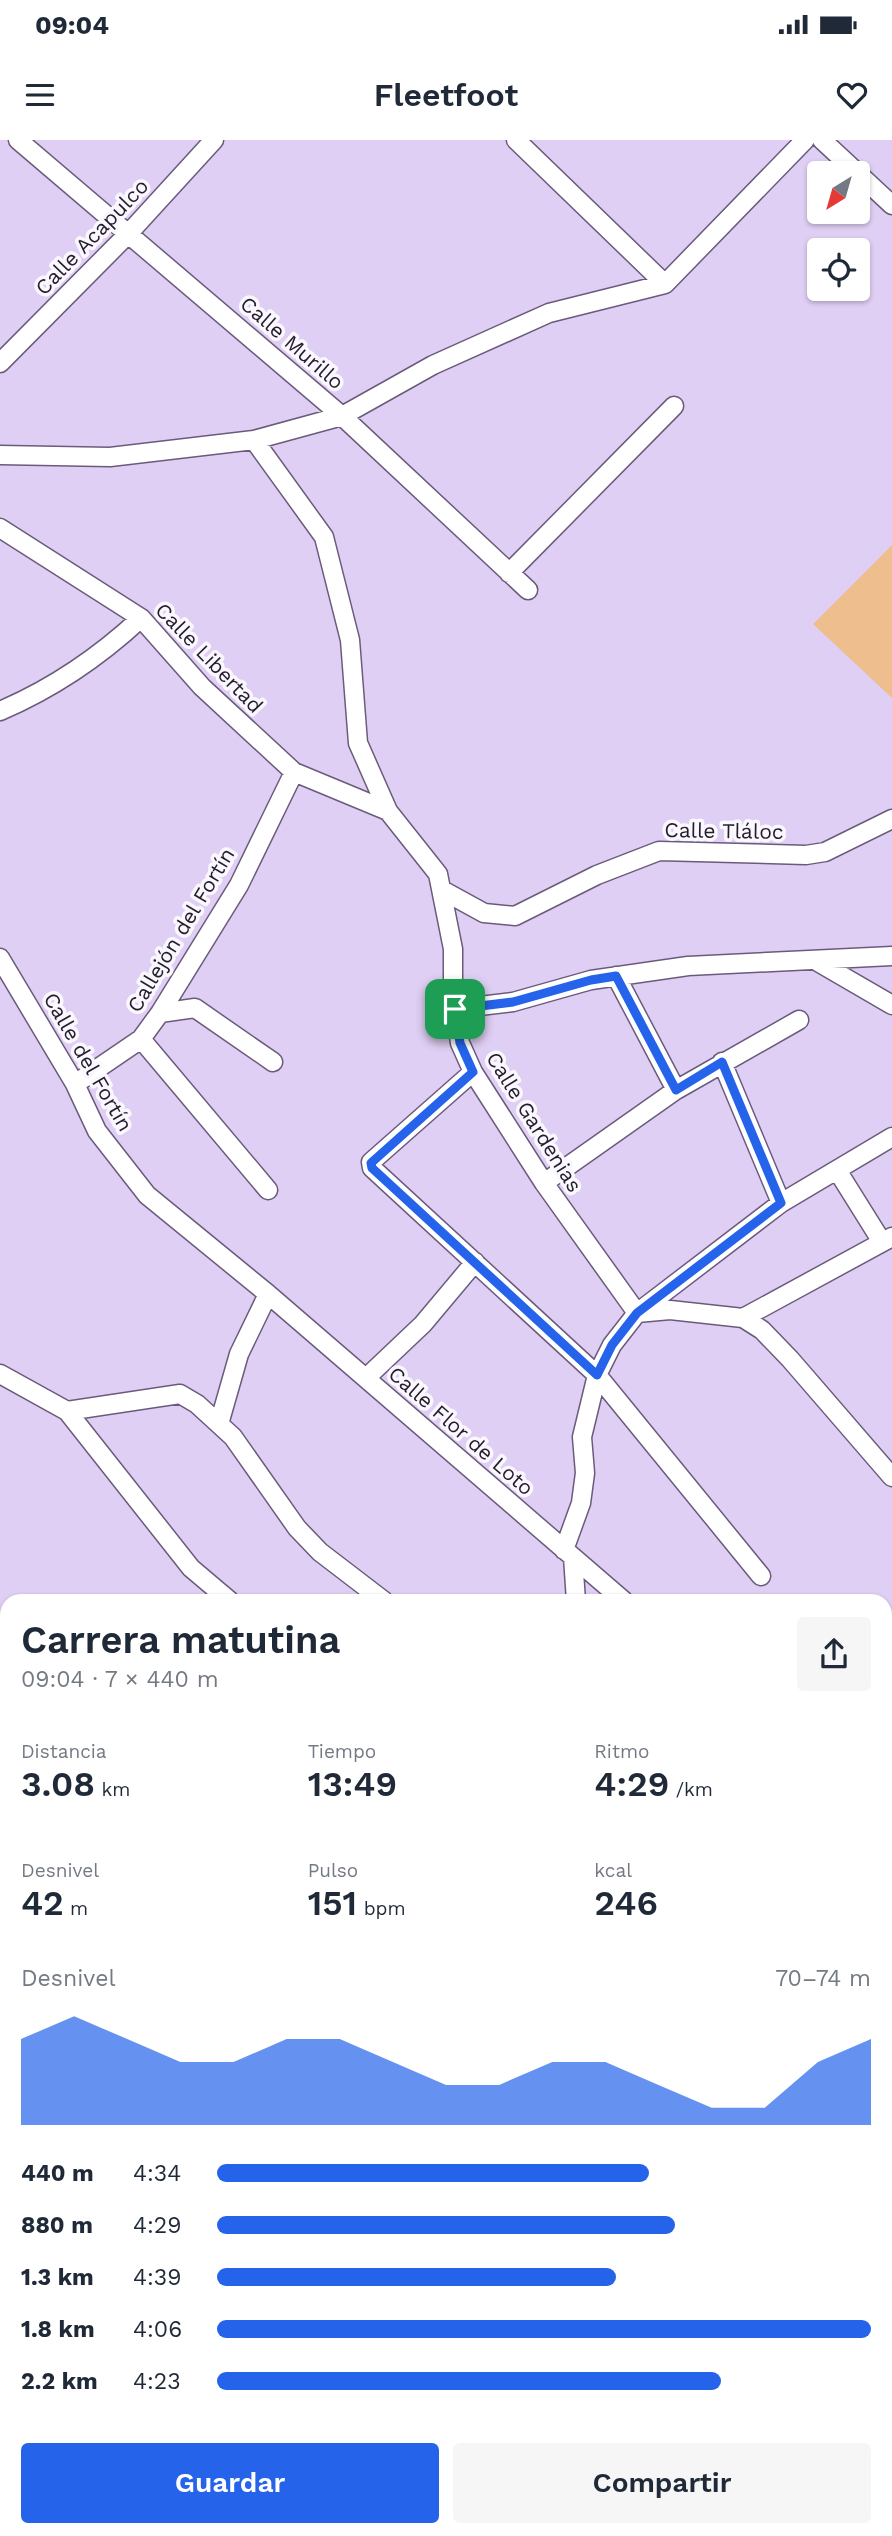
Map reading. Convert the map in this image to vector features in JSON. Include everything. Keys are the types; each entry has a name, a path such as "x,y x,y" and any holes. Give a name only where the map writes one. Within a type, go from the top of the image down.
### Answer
{"street":[{"name":"Calle Murillo","path":"18,140 342,416 528,590"},
{"name":"Calle Acapulco","path":"0,363 129,233 214,140"},
{"path":"516,140 665,284"},
{"path":"0,455 110,457 254,440 342,416 433,365 550,313 665,284 805,140"},
{"path":"822,140 892,205"},
{"path":"509,573 674,406"},
{"name":"Calle Gardenias","path":"254,440 324,537 350,640 358,743 388,811 438,874 453,949 455,1009 460,1043 473,1072 544,1183 637,1313"},
{"name":"Calle Libertad","path":"0,528 141,618 202,687 294,772 388,811"},
{"path":"0,711 39,694 103,653 141,618"},
{"name":"Callejón del Fortín","path":"75,1084 141,1039 160,1013 239,885 294,772"},
{"name":"Calle Tláloc","path":"442,890 484,913 515,916 597,875 659,851 806,855 825,852 892,819"},
{"path":"455,1009 513,1002 591,980 688,966 892,956"},
{"name":"Calle del Fortín","path":"0,958 75,1084 97,1131 147,1195 268,1294"},
{"path":"818,961 892,1005"},
{"path":"616,976 676,1090"},
{"path":"160,1013 195,1008 273,1062"},
{"path":"544,1183 676,1090 799,1020"},
{"path":"141,1039 268,1190"},
{"path":"722,1062 781,1203"},
{"path":"473,1072 371,1163 372,1168 597,1375 761,1576"},
{"path":"575,1594 568,1554 581,1503 585,1473 582,1437 597,1375 612,1345 637,1313 781,1203 892,1137"},
{"path":"743,1318 887,1240 837,1170"},
{"path":"366,1378 422,1324 475,1262"},
{"path":"219,1424 239,1354 268,1294"},
{"name":"Calle Flor de Loto","path":"268,1294 616,1594"},
{"path":"637,1313 670,1310 743,1318 762,1330 892,1476"},
{"path":"0,1374 67,1410 191,1568 222,1594"},
{"path":"67,1410 180,1394 233,1437 297,1528 320,1552 375,1594"}],"shaded area":[{"path":"892,545 892,698 813,624"}],"route":[{"path":"616,976 676,1090 722,1062 781,1203 637,1313 612,1345 597,1375 372,1168 371,1163 473,1072 460,1043 455,1009 513,1002 591,980 616,976"}]}
